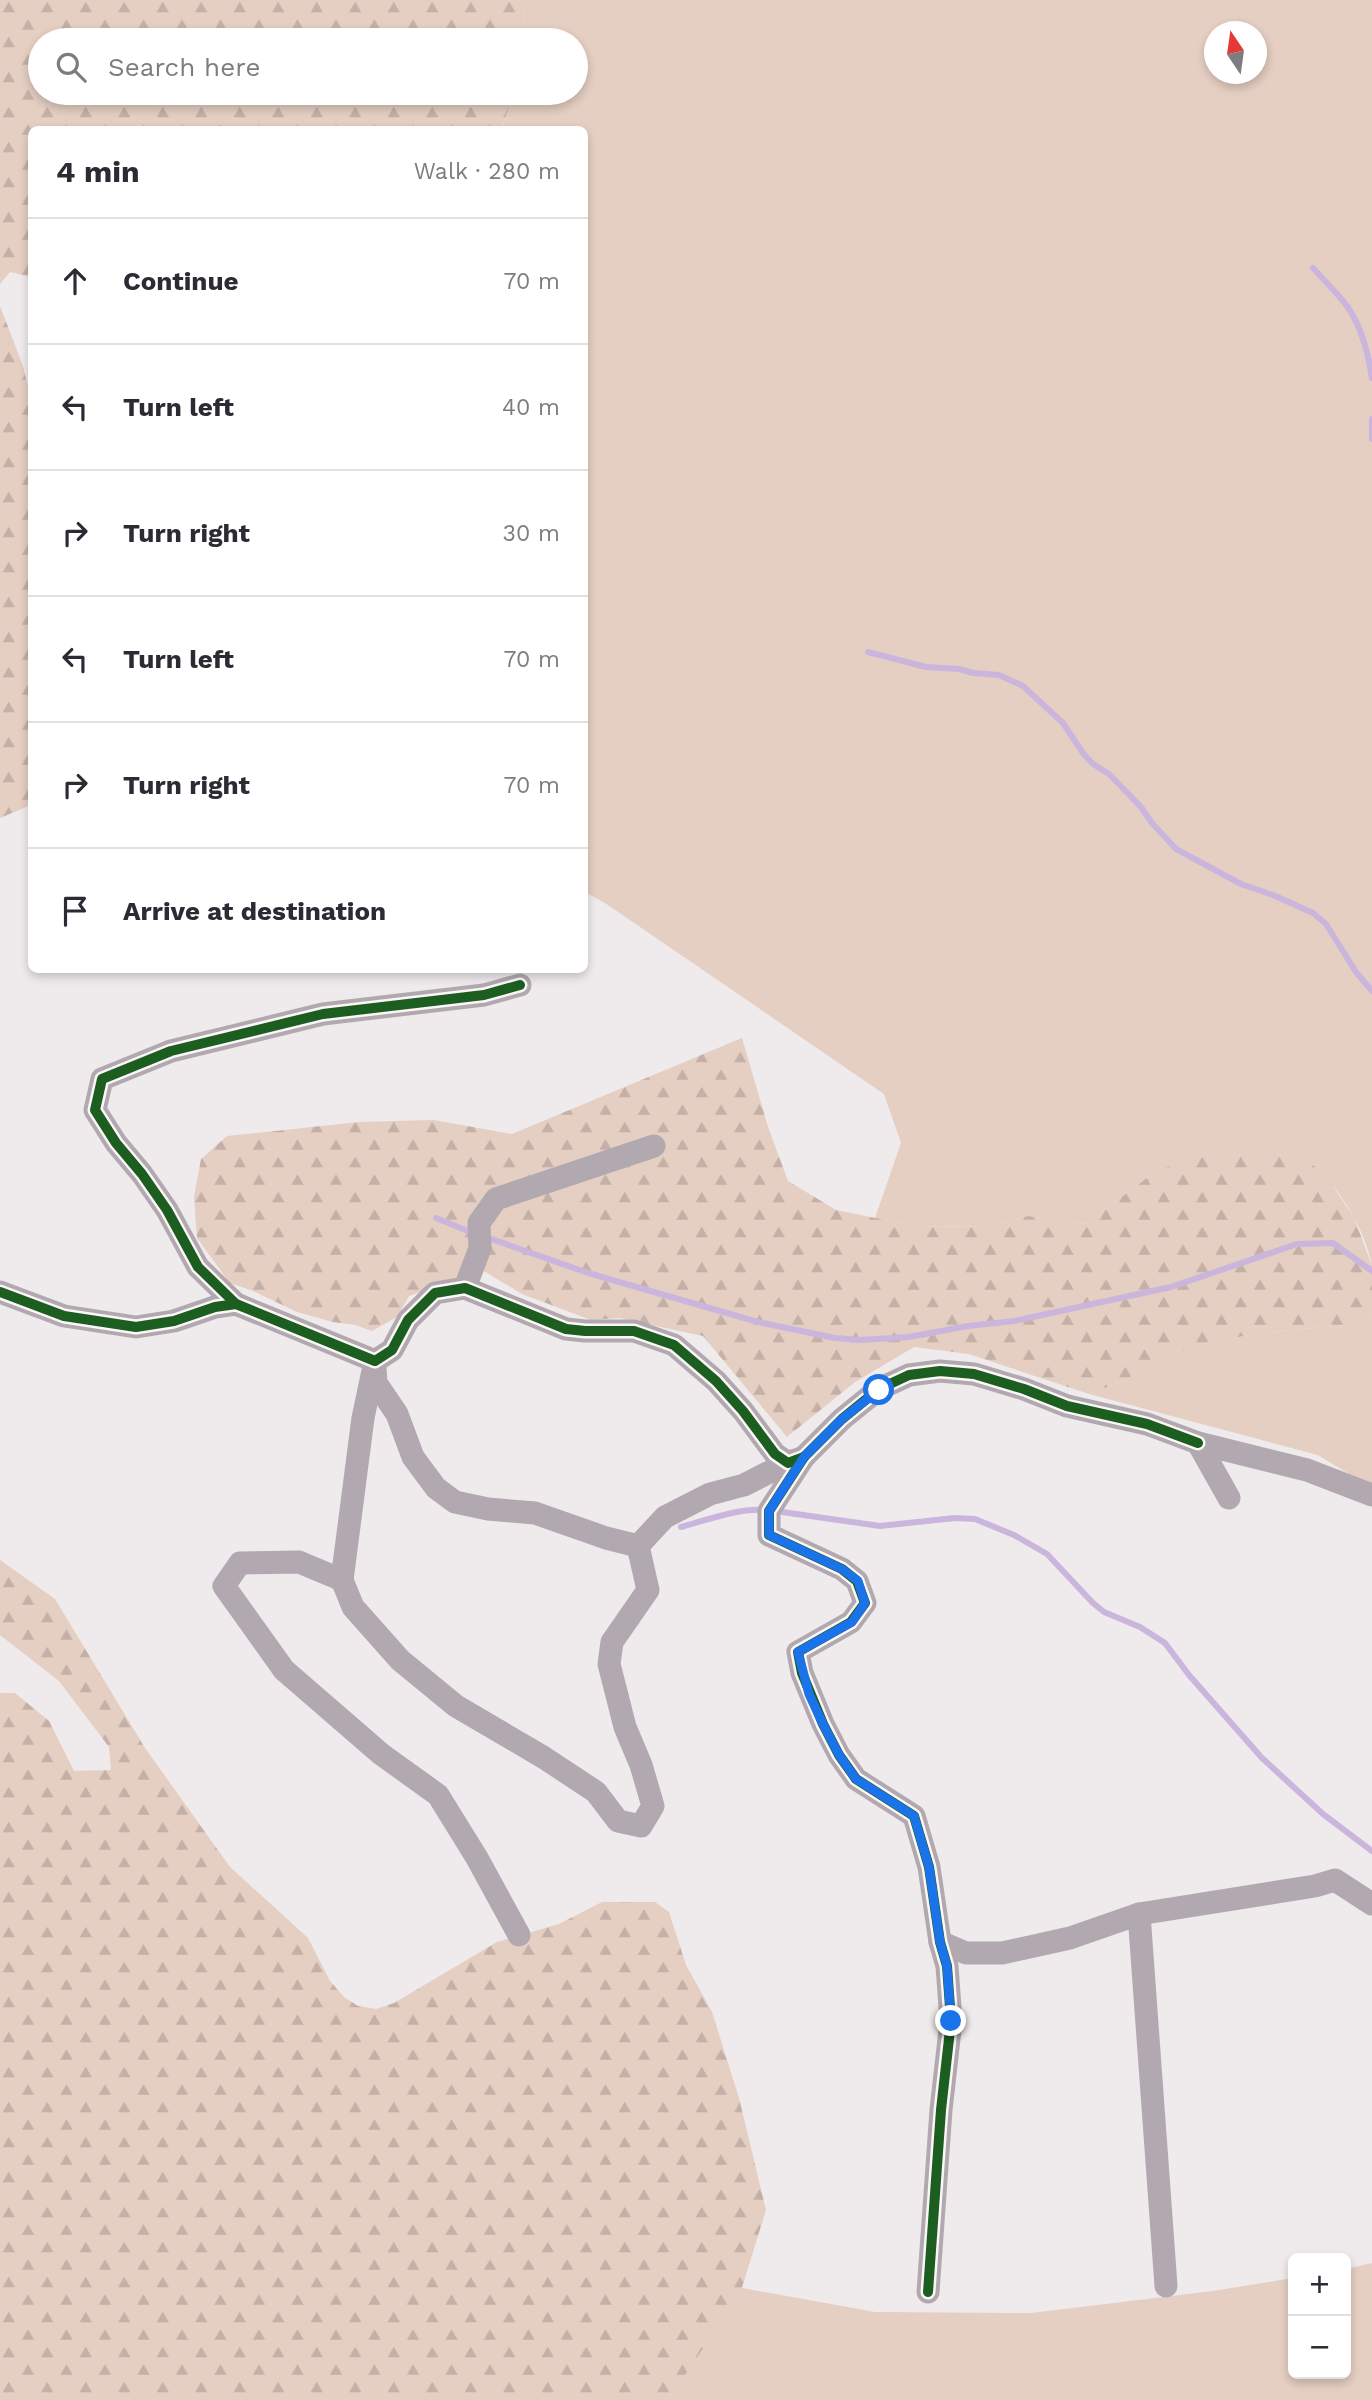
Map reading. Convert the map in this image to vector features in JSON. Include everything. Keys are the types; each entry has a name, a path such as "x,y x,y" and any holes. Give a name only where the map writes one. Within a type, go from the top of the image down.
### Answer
{"street":[{"path":"375,1361 236,1304 198,1267 167,1210 116,1143 95,1110 102,1079 171,1051 323,1014 484,995 520,985"},
{"path":"465,1288 480,1248 479,1223 496,1199 654,1146"},
{"path":"638,1546 648,1590 612,1642 609,1664 625,1727 641,1765 653,1806 641,1826 618,1821 596,1792 542,1756 456,1706 422,1679 400,1660 353,1607 342,1580 346,1538 356,1490 363,1418 375,1361 392,1350 408,1320 435,1293 465,1288 565,1329 634,1331 674,1345 716,1381 743,1411 775,1454 788,1463 798,1459"},
{"path":"0,1292 64,1316 136,1326 173,1321 215,1307 236,1304"},
{"path":"375,1361 376,1383 397,1414 413,1457 436,1488 455,1502 488,1509 535,1513 606,1538 638,1546"},
{"path":"638,1546 664,1517 710,1494 744,1485 798,1459 879,1390 909,1375 940,1371 974,1374 1067,1406 1147,1424 1198,1443 1307,1470 1372,1495"},
{"path":"1198,1443 1229,1498"},
{"path":"798,1459 769,1511 769,1535 842,1569 858,1581 865,1603 852,1622 798,1652 802,1673 823,1724 839,1755 856,1779 914,1816 929,1867 940,1942 947,1966 951,2021 941,2109 928,2292"},
{"path":"342,1580 299,1562 240,1563 223,1586 284,1670 381,1755 438,1795 477,1858 519,1935"},
{"path":"940,1942 965,1953 1002,1953 1070,1938 1139,1914 1315,1886 1335,1880 1372,1904"},
{"path":"1139,1914 1166,2286"}],"green space":[{"path":"0,0 524,0 523,28 28,28 28,105 510,105 502,126 28,126 28,276 10,272 0,284"},
{"path":"524,0 1372,0 1372,1266 1350,1211 1333,1186 1313,1165 1152,1174 1086,1224 1028,1216 987,1227 915,1226 875,1218 901,1143 884,1094 588,894 588,126 503,126 510,105 588,105 588,28 523,28"},
{"path":"0,306 28,387 28,806 0,818"},
{"path":"742,1038 768,1127 788,1181 836,1210 915,1226 987,1227 1028,1216 1086,1224 1152,1174 1186,1158 1239,1151 1285,1154 1313,1165 1328,1179 1354,1217 1372,1266 1372,1316 1367,1323 1259,1333 1208,1343 1162,1357 1126,1380 1089,1394 969,1354 914,1347 855,1382 787,1437 703,1336 619,1318 591,1320 522,1294 482,1270 409,1296 397,1317 372,1331 297,1312 230,1283 197,1238 194,1197 201,1159 227,1136 359,1122 434,1120 512,1134"},
{"path":"1372,1316 1372,1488 1318,1455 1089,1394 1126,1380 1162,1357 1208,1343 1259,1333 1367,1323"},
{"path":"0,1560 55,1599 145,1748 230,1867 308,1938 330,1981 344,1997 358,2006 376,2009 394,2003 497,1942 559,1924 602,1902 655,1902 669,1912 686,1965 712,2012 739,2098 766,2210 740,2294 668,2400 0,2400 0,1693 15,1693 49,1721 74,1771 111,1770 109,1747 59,1681 0,1635"},
{"path":"1372,2263 1372,2400 668,2400 742,2288 875,2312 1031,2313 1213,2291 1288,2279 1288,2379 1351,2379 1351,2268"}],"waterway":[{"path":"1313,268 1343,301 1359,327 1372,378"},
{"path":"1372,419 1372,439"},
{"path":"868,652 926,667 999,675 1023,686 1063,723 1083,753 1093,764 1109,774 1141,807 1176,849 1241,884 1313,913 1326,924 1356,972 1372,991"},
{"path":"436,1218 473,1233"},
{"path":"483,1236 588,1273 758,1322 835,1338 859,1340 909,1337 1014,1321 1171,1287 1297,1244 1333,1243 1372,1271"},
{"path":"681,1527 733,1513 765,1510"},
{"path":"775,1511 880,1526 955,1518 975,1519 1014,1535 1047,1554 1104,1612 1140,1627 1165,1643 1189,1675 1262,1758 1323,1814 1372,1851"}],"cycle path":[{"path":"236,1304 198,1267 167,1210 116,1143 95,1110 102,1079 171,1051 323,1014 484,995 520,985"},
{"path":"0,1292 64,1316 136,1327 174,1321 215,1307 236,1304 375,1361 392,1350 408,1320 435,1293 465,1288 566,1329 634,1331 674,1345 716,1381 743,1411 775,1454 788,1463 804,1457 842,1419 879,1389 909,1375 940,1371 974,1374 1067,1406 1147,1424 1198,1443"},
{"path":"804,1457 769,1511 769,1535 842,1569 857,1581 865,1603 851,1622 798,1652 802,1673 823,1724 839,1755 856,1779 914,1816 929,1867 940,1942 947,1966 951,2021 941,2110 928,2292"}],"route":[{"path":"879,1390 842,1419 804,1457 769,1511 769,1535 820,1557 858,1581 865,1603 852,1622 798,1652 802,1673 823,1724 839,1755 856,1779 914,1816 929,1867 940,1942 947,1966 951,2021"}]}
